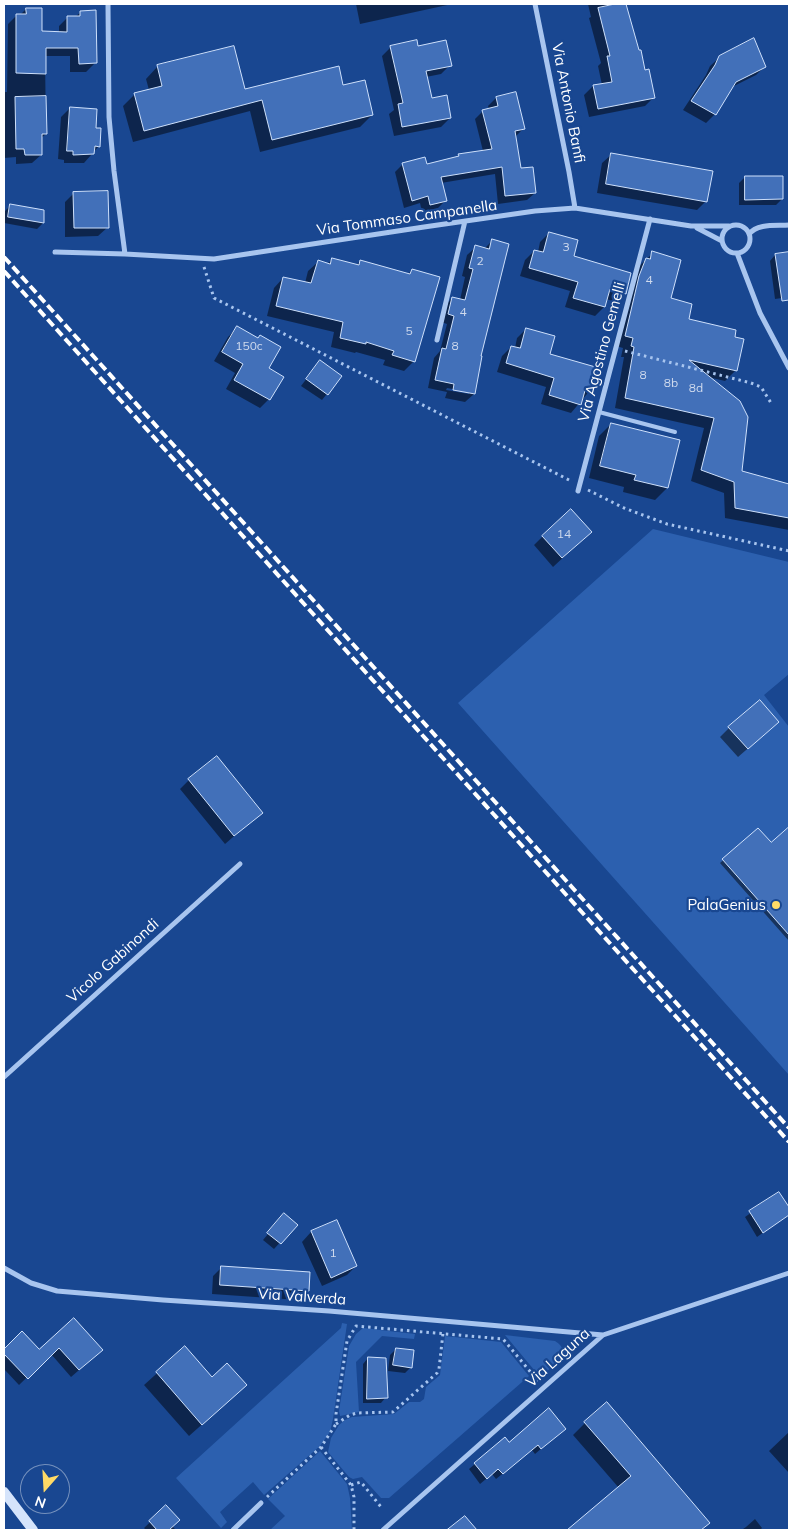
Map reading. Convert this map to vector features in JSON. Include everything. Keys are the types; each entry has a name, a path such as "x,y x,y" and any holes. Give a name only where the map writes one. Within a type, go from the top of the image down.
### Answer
{"main road":[{"path":"4,1492 33,1530"}],"street":[{"name":"Via Antonio Banfi","path":"535,4 575,208"},
{"path":"108,5 109,116 125,254"},
{"name":"Via Tommaso Campanella","path":"54,252 214,259 465,221 575,208 691,226 738,225 747,230 749,234"},
{"name":"Via Agostino Gemelli","path":"579,488 650,219"},
{"path":"437,340 465,221"},
{"path":"789,225 765,226 753,230 749,234 750,242 748,246 745,250 737,253 760,313 789,368"},
{"name":"Via Tommaso Campanella","path":"691,226 709,233 722,241 729,251 737,253"},
{"path":"722,241 723,232 729,226"},
{"name":"Vicolo Gabinondi","path":"4,1077 240,864"},
{"name":"Via Valverda","path":"4,1268 31,1283 56,1291 329,1311 603,1335"},
{"name":"Via Laguna","path":"383,1530 603,1335 789,1273"},
{"path":"233,1530 263,1501"}],"lane":[{"path":"599,412 675,432"}],"path":[{"path":"202,258 214,298 579,488 667,524 789,551"},
{"path":"616,348 751,383 761,387 771,403"},
{"path":"263,1501 322,1447 336,1424 343,1360 347,1341 356,1326 503,1339 533,1376"},
{"path":"336,1424 356,1413 393,1412 405,1402 437,1373 443,1334"},
{"path":"322,1447 352,1485 354,1530"},
{"path":"352,1485 361,1482 382,1507"}],"shaded area":[{"path":"653,529 789,562 789,674 764,695 789,727 789,1075 458,703"},
{"path":"342,1323 347,1324 330,1432 320,1446 264,1495 253,1482 220,1512 227,1522 221,1528 176,1478 341,1328"},
{"path":"363,1328 415,1334 414,1339 382,1336 356,1362 359,1412 340,1416 339,1411 349,1346 356,1334"},
{"path":"505,1335 555,1341 560,1345 561,1355 554,1365 540,1377"},
{"path":"445,1336 501,1342 529,1376 389,1498 381,1498 362,1477 353,1479 349,1477 328,1452 331,1438 339,1425 352,1417 394,1414 409,1402 420,1402 424,1399 426,1387 440,1375"},
{"path":"320,1451 347,1484 352,1530 270,1530 285,1516 268,1499"}],"building":[{"path":"615,4 626,4 639,50 641,50 645,70 649,69 655,98 598,109 593,85 612,82 607,56 610,56 598,8"},
{"path":"26,8 42,8 42,31 67,32 67,16 80,16 80,11 96,10 97,63 79,64 78,48 46,48 46,74 16,73 16,14 26,14"},
{"path":"754,38 766,67 736,82 716,115 691,101 719,56"},
{"path":"417,40 418,46 446,40 452,66 426,71 432,98 447,95 451,118 402,127 398,104 403,103 390,46"},
{"path":"234,46 245,89 339,66 343,85 365,80 373,115 272,140 262,100 144,131 134,93 162,86 157,65"},
{"path":"516,92 525,129 515,131 521,168 533,167 536,193 505,196 502,167 441,177 447,201 430,205 428,196 412,201 402,163 425,157 427,164 459,156 458,154 492,149 482,110 498,106 496,97"},
{"path":"46,96 47,134 42,134 42,155 25,155 24,149 16,149 15,97"},
{"path":"70,107 97,109 96,128 101,128 100,147 95,146 94,154 73,155 73,151 67,151"},
{"path":"611,153 713,171 707,202 606,184"},
{"path":"745,176 783,176 783,199 745,200"},
{"path":"108,191 109,228 74,228 73,192"},
{"path":"10,204 44,210 44,223 8,217"},
{"path":"549,232 578,240 574,256 631,273 626,294 610,289 605,307 573,298 578,282 529,268 534,250 543,252"},
{"path":"492,239 509,244 481,356 475,394 453,390 454,384 435,380 442,348 446,349 454,316 448,314 452,297 465,300 473,269 469,268 475,245 489,249"},
{"path":"652,251 681,260 671,298 692,304 689,319 736,330 735,337 744,339 737,371 689,360 740,401 748,417 742,471 789,484 789,518 735,508 734,482 701,470 714,418 625,398 634,347 631,346 633,338 625,336 639,276 646,258 650,259"},
{"path":"789,252 789,300 782,301 775,254"},
{"path":"332,258 359,265 360,260 410,274 412,269 440,277 415,362 392,355 394,351 366,342 366,344 340,338 343,322 276,306 283,277 311,283 318,260 330,264"},
{"path":"237,326 258,338 260,335 281,347 269,368 284,377 270,400 234,380 243,364 222,352"},
{"path":"526,328 555,336 550,354 599,368 593,389 586,387 581,405 549,395 554,378 506,363 511,346 520,348"},
{"path":"320,360 342,376 328,395 306,379"},
{"path":"611,423 680,440 668,488 634,480 636,475 600,466"},
{"path":"571,509 592,532 562,558 542,536"},
{"path":"760,700 779,722 748,749 728,727"},
{"path":"217,756 263,813 234,836 188,779"},
{"name":"PalaGenius","path":"789,827 789,935 722,859 758,828 771,842"},
{"path":"779,1192 789,1207 789,1215 763,1233 749,1211"},
{"path":"284,1213 298,1225 281,1244 267,1233"},
{"path":"337,1220 357,1266 331,1278 311,1231"},
{"path":"221,1266 310,1272 309,1291 220,1285"},
{"path":"74,1318 103,1350 79,1370 59,1348 28,1379 4,1354 4,1349 22,1331 39,1349"},
{"path":"185,1346 212,1377 227,1363 247,1385 202,1425 156,1372"},
{"path":"396,1348 414,1350 412,1368 393,1365"},
{"path":"368,1357 386,1358 388,1398 367,1399"},
{"path":"607,1402 710,1523 701,1530 567,1530 631,1476 584,1422"},
{"path":"549,1408 566,1429 541,1449 538,1445 503,1474 498,1469 487,1479 474,1463 505,1437 509,1442"},
{"path":"166,1505 180,1520 169,1530 157,1530 149,1521"},
{"path":"465,1516 477,1530 447,1530"}],"railway":[{"path":"4,257 789,1128"},
{"path":"4,271 789,1142"}],"place":[{"name":"PalaGenius","path":"776,905"}]}
